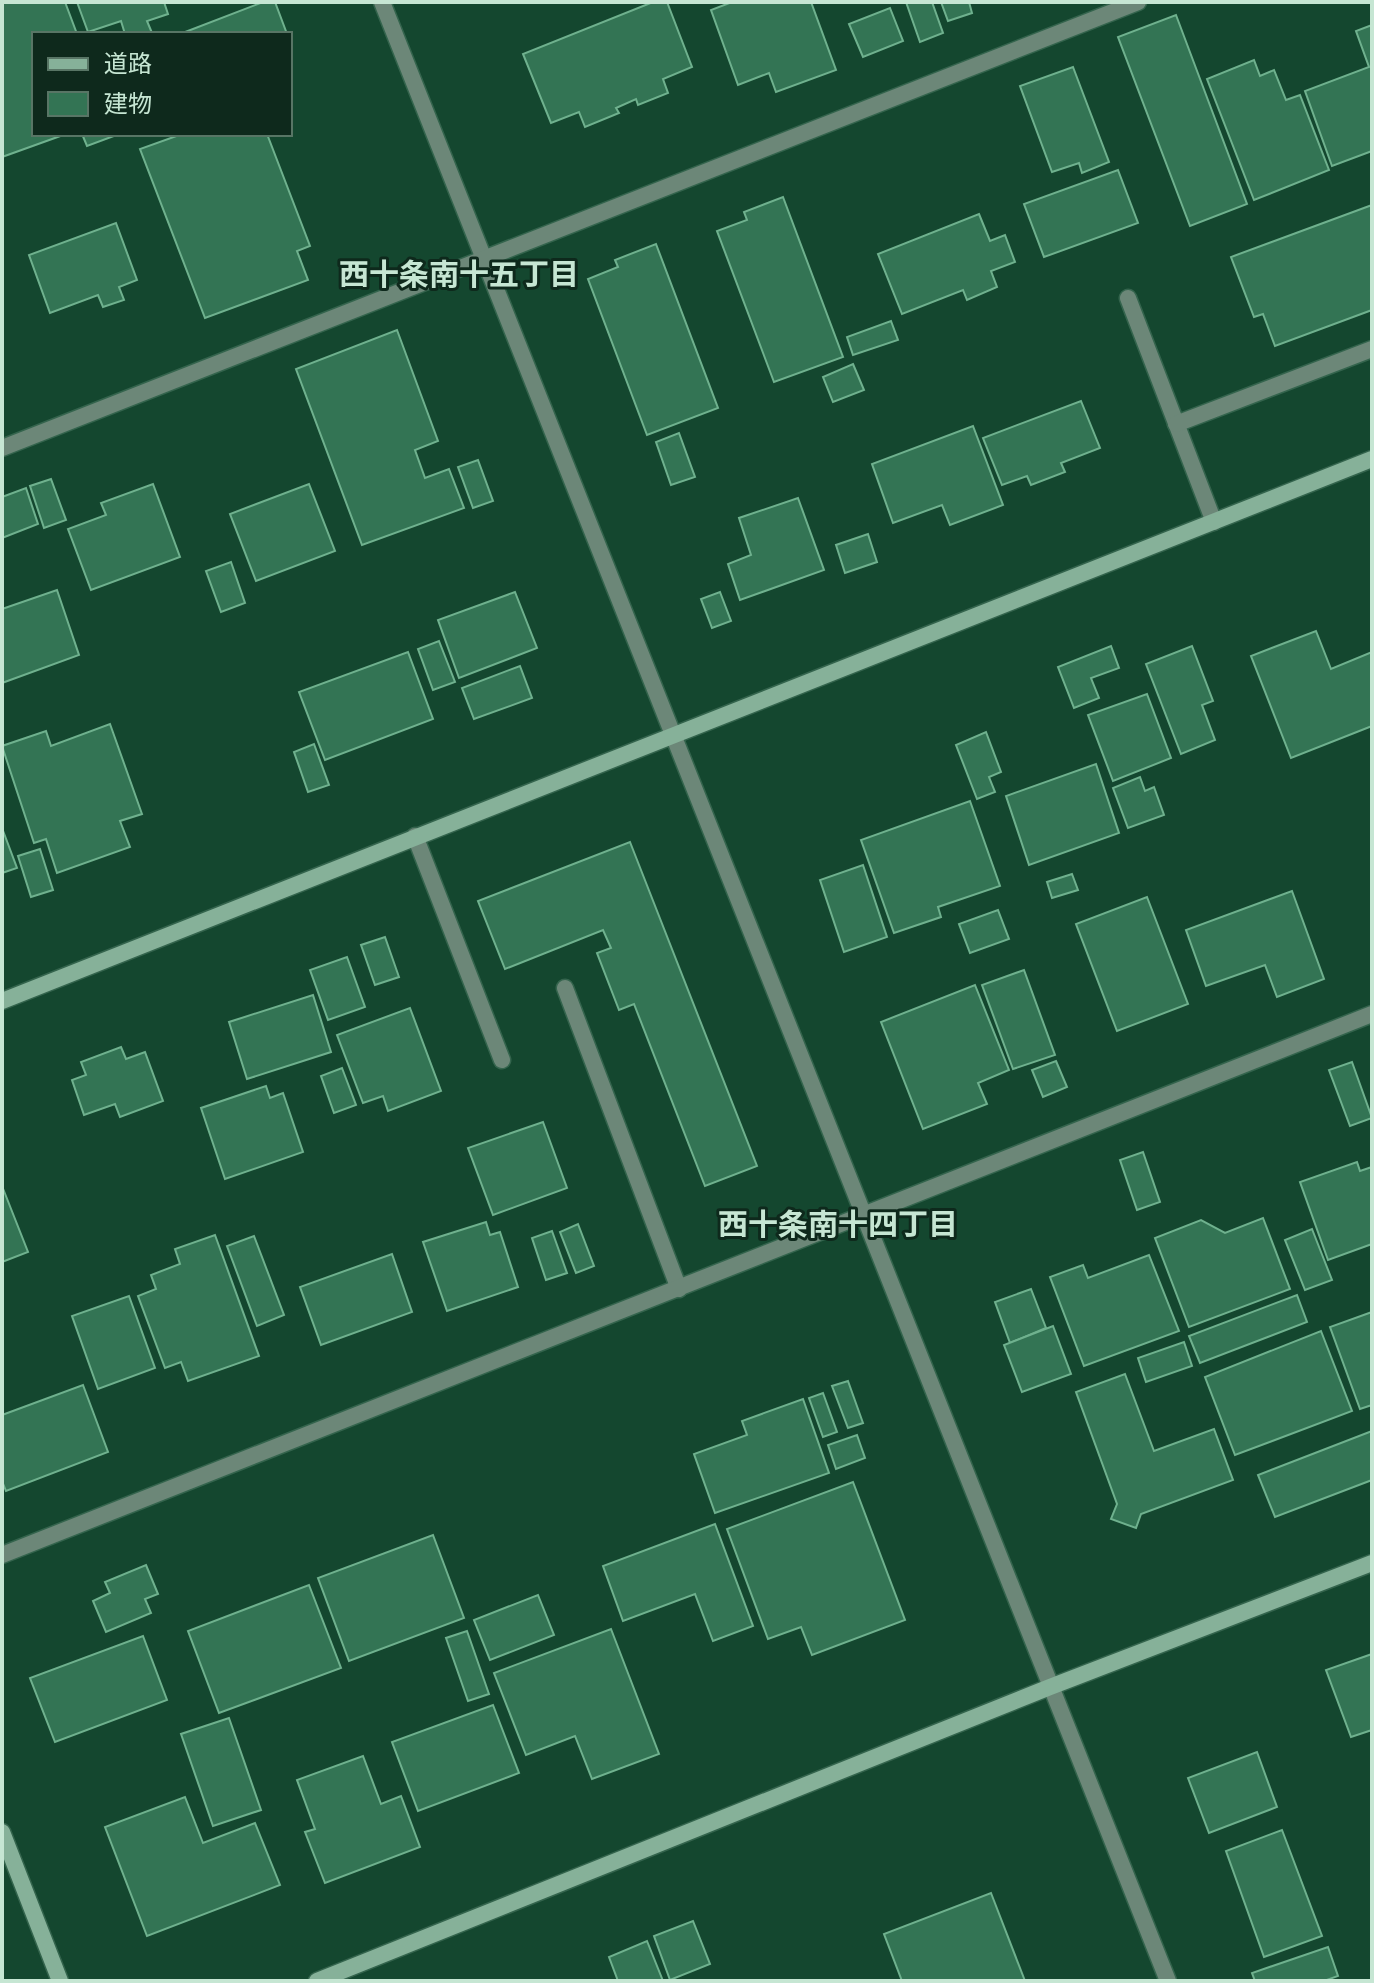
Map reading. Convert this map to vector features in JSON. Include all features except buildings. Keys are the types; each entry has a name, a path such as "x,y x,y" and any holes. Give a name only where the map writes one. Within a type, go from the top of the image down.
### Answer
{"street":[{"path":"382,2 1168,1981"},
{"path":"2,448 1138,2"},
{"path":"1128,298 1214,522"},
{"path":"1176,424 1372,349"},
{"path":"2,1001 1372,459"},
{"path":"415,836 502,1060"},
{"path":"565,988 679,1289"},
{"path":"2,1555 1372,1014"},
{"path":"317,1981 1050,1687 1372,1563"},
{"path":"4,1842 60,1981"}],"district":[{"name":"西十条南十五丁目","path":"459,273"},
{"name":"西十条南十四丁目","path":"838,1223"}]}
